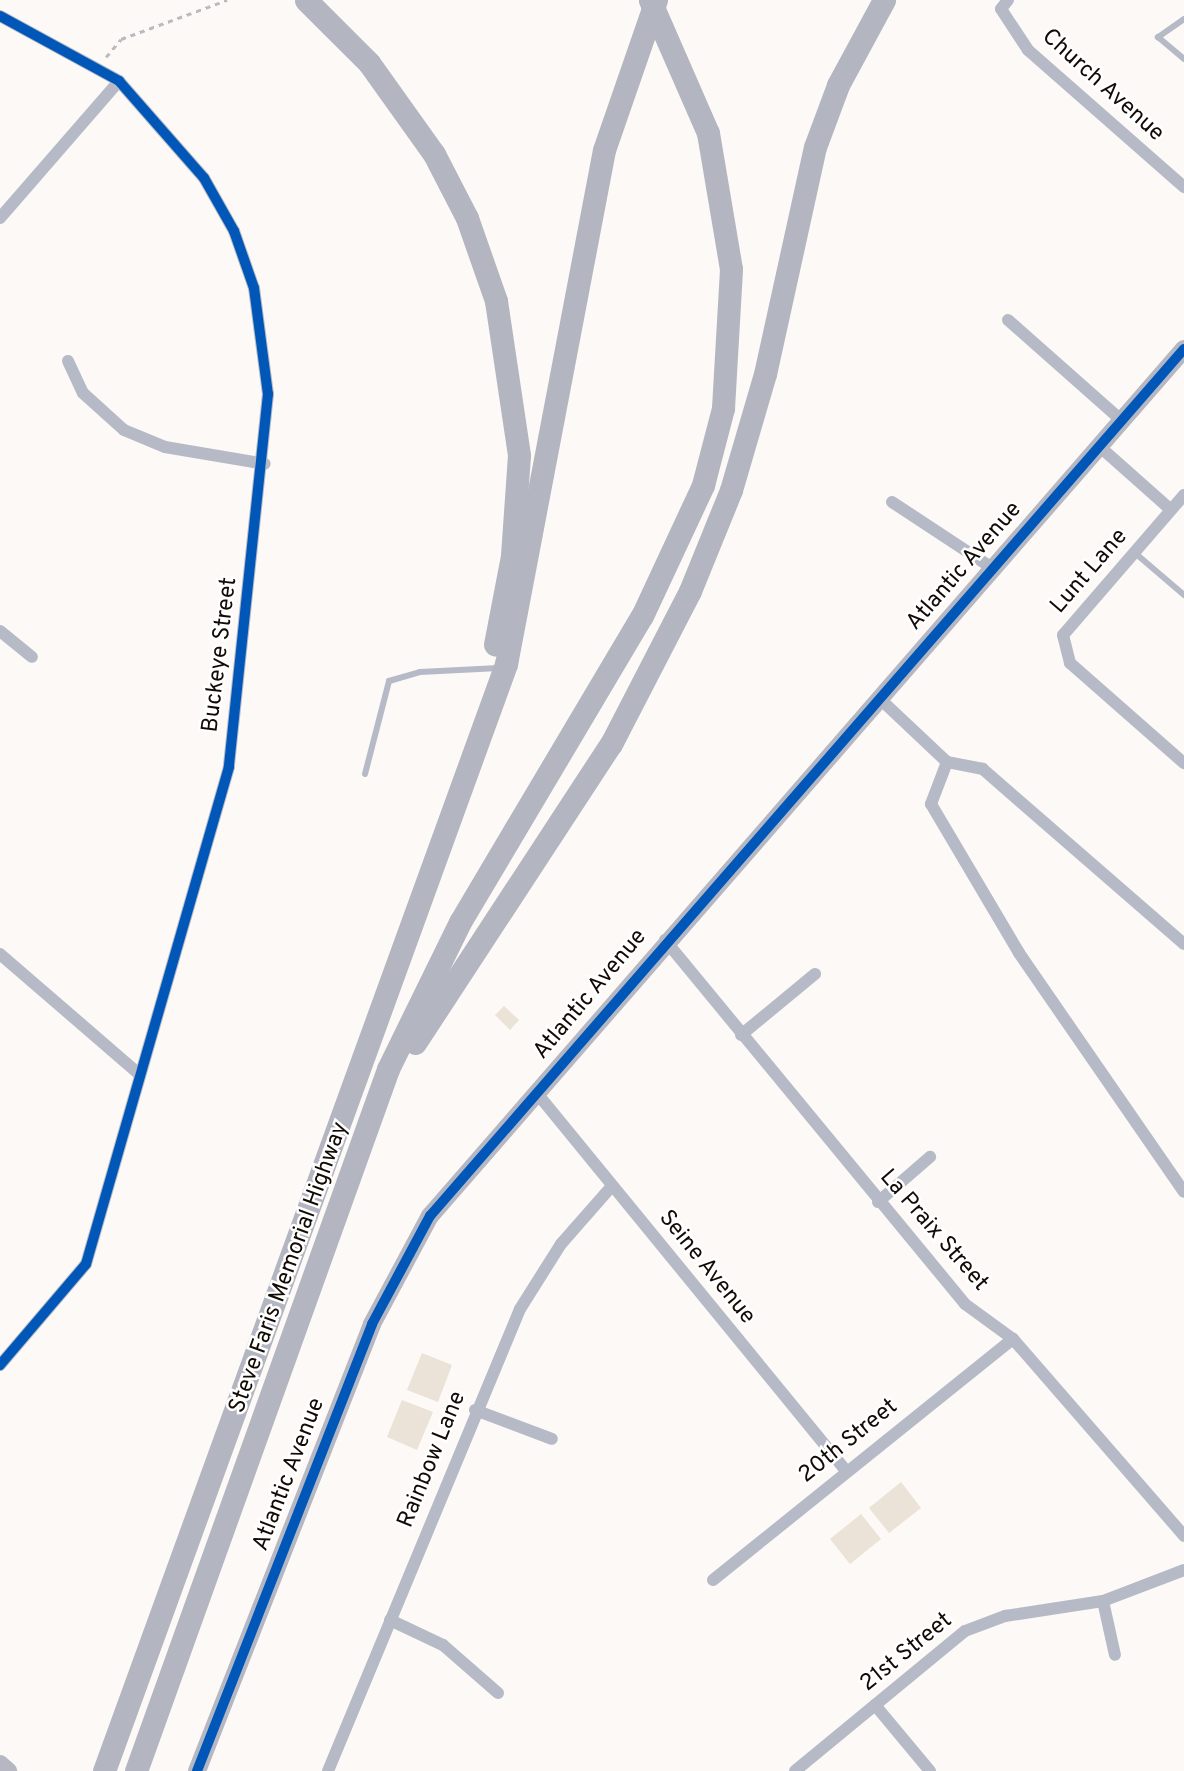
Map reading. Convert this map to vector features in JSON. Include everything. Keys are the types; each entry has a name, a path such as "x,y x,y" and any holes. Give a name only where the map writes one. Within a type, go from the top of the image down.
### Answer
{"highway":[{"path":"306,0 369,63 429,146 467,218 496,301 514,390 519,477 498,667"},
{"path":"498,667 604,150 653,0"},
{"path":"285,1363 408,1025 493,864 642,616 703,485 723,408 731,269 708,133 676,48 653,0"},
{"path":"285,1363 398,1074 457,972 611,744 690,591 731,490 765,374 815,147 838,85 884,0"},
{"name":"Steve Faris Memorial Highway","path":"104,1771 472,764 498,667"},
{"name":"Steve Faris Memorial Highway","path":"136,1771 285,1363"}],"street":[{"name":"Church Avenue","path":"1004,5 1028,50 1184,187"},
{"name":"Buckeye Street","path":"0,16 119,81 204,178 246,261 266,354 265,464 229,767 138,1073 86,1265 0,1365"},
{"path":"0,218 119,81"},
{"path":"1008,320 1121,420"},
{"name":"Atlantic Avenue","path":"197,1771 388,1287 430,1216 665,940 1184,349"},
{"path":"68,361 83,393 124,430 165,447 265,464"},
{"path":"1099,446 1171,510"},
{"name":"Lunt Lane","path":"1184,495 1063,635 1070,663 1184,763"},
{"path":"892,502 992,568"},
{"path":"0,631 32,657"},
{"path":"878,697 947,762 983,769 1184,944"},
{"path":"947,762 931,804 1019,953 1184,1192"},
{"name":"La Praix Street","path":"665,940 878,1202 965,1304 1013,1339 1184,1536"},
{"path":"0,954 138,1073"},
{"path":"741,1035 816,974"},
{"name":"Seine Avenue","path":"536,1092 845,1471"},
{"path":"878,1202 930,1157"},
{"name":"Rainbow Lane","path":"328,1771 475,1410 520,1310 561,1244 612,1186"},
{"name":"20th Street","path":"713,1580 845,1471 1013,1339"},
{"path":"475,1410 552,1439"},
{"name":"21st Street","path":"795,1771 965,1631 1005,1616 1103,1601 1184,1570"},
{"path":"1103,1601 1115,1655"},
{"path":"390,1620 443,1645 498,1693"},
{"path":"875,1705 930,1771"},
{"path":"0,1764 8,1771"}],"lane":[{"path":"1184,19 1158,37 1184,59"},
{"path":"1135,552 1184,595"},
{"path":"365,774 389,681 498,667"}],"path":[{"path":"112,50 121,38 227,0"}],"building":[{"path":"504,1006 519,1020 510,1030 495,1015"},
{"path":"422,1353 452,1365 438,1402 407,1390"},
{"path":"402,1400 433,1412 417,1450 387,1437"},
{"path":"901,1482 921,1508 889,1533 869,1508"},
{"path":"861,1514 881,1539 850,1564 830,1539"}],"cycle path":[{"path":"0,16 119,81 204,178 234,231 254,288 268,394 229,767 86,1264 0,1365"},
{"path":"197,1771 372,1324 430,1216 1184,349"}]}
